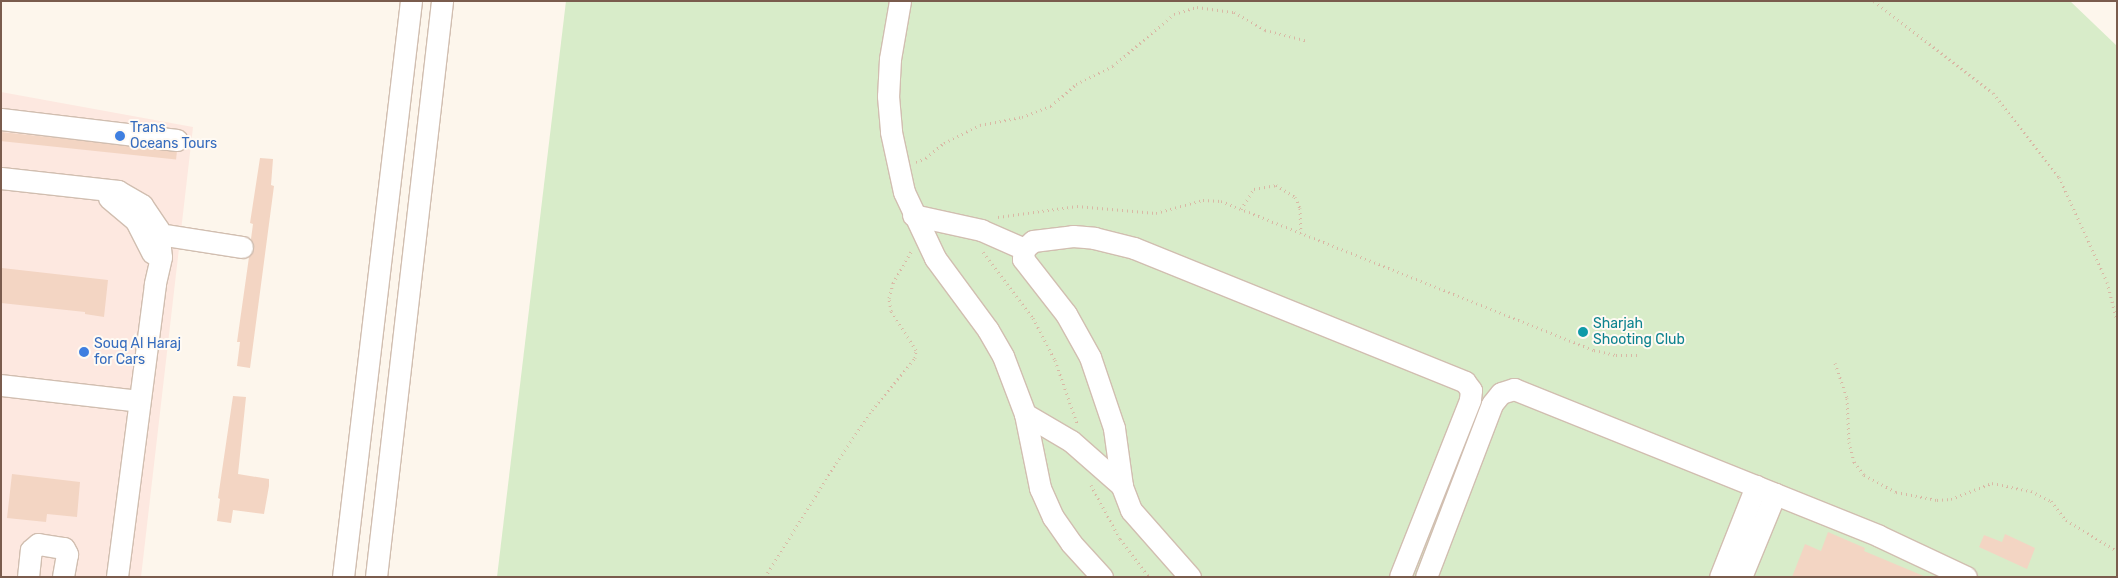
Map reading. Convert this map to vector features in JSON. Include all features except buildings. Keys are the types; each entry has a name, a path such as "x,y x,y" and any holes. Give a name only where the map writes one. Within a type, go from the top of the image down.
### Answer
{"street":[{"path":"343,577 411,1"},
{"path":"376,577 442,1"},
{"path":"900,1 890,59 888,96 898,168 913,215 922,235 951,282 988,330 1016,384 1025,414 1040,488 1053,517 1071,543 1102,577"},
{"path":"1,119 177,140"},
{"path":"1,178 118,191 131,196 151,216 159,234 161,257 154,284 117,577"},
{"path":"80,187 112,199 136,221 151,251 154,284"},
{"path":"913,215 981,230 1024,254 1066,314 1090,357 1114,428 1124,492 1137,520 1190,577"},
{"path":"159,234 242,247"},
{"path":"922,235 974,241 1024,254"},
{"path":"1024,254 1033,241 1052,238 1072,236 1114,242 1465,382 1471,390 1470,400 1400,577"},
{"path":"1,385 139,401"},
{"path":"1426,577 1495,398 1514,389 1879,536 1966,577"},
{"path":"1025,414 1056,431 1124,492"},
{"path":"1029,435 1082,456"},
{"path":"1720,577 1766,490"},
{"path":"1741,577 1766,490"},
{"path":"28,577 31,550 38,544 64,548 67,554 64,577"}],"path":[{"path":"1874,1 1993,93 2059,177 2107,282 2117,321"},
{"path":"898,168 926,158 944,143 980,125 1022,116 1051,106 1076,84 1113,66 1156,32 1174,14 1197,7 1234,12 1265,30 1308,41"},
{"path":"1241,209 1254,190 1276,185 1295,197 1300,208 1301,233"},
{"path":"988,218 1077,206 1156,213 1212,200 1241,209 1594,350 1616,355 1639,355"},
{"path":"765,577 867,418 915,358 916,350 891,311 889,298 902,265 922,235"},
{"path":"974,241 1006,278 1033,318 1055,360 1072,405 1082,456 1098,500 1120,539 1149,577"},
{"path":"1835,364 1847,398 1849,442 1854,462 1864,475 1896,492 1937,500 1951,499 1992,483 2031,491 2052,502 2066,520 2117,551"}],"shaded area":[{"name":"Souq Al Haraj for Cars","path":"1,92 193,127 141,577 1,577"}],"green space":[{"path":"566,1 2070,1 2117,46 2117,577 497,577"}],"place":[{"name":"Trans Oceans Tours","path":"120,136"},
{"name":"Sharjah Shooting Club","path":"1583,332"},
{"name":"Souq Al Haraj for Cars","path":"84,352"}]}
